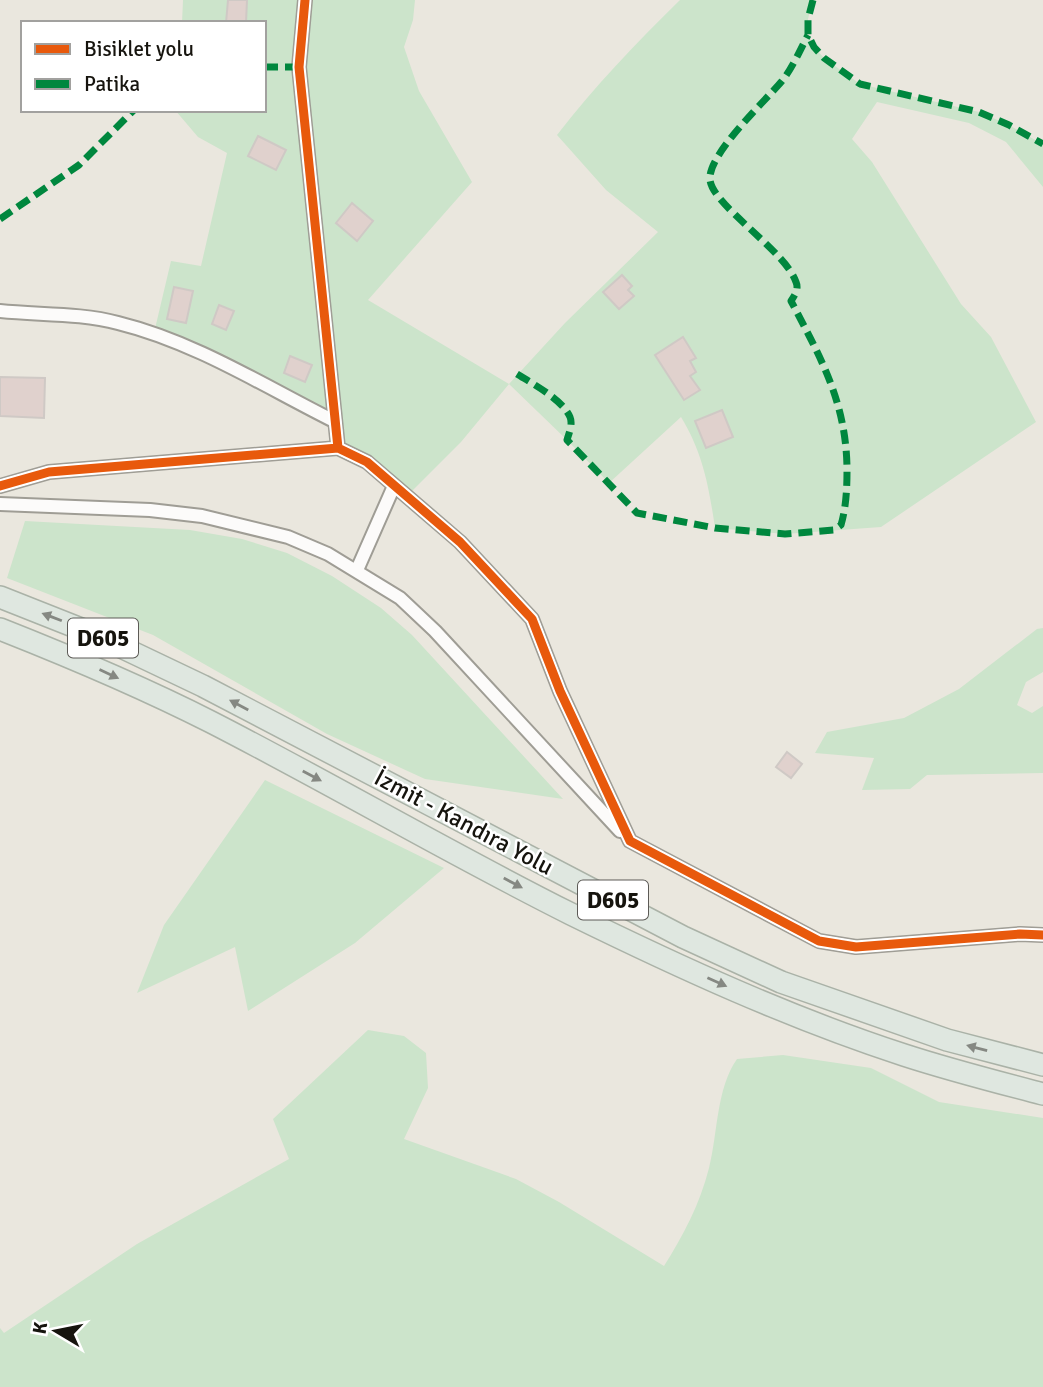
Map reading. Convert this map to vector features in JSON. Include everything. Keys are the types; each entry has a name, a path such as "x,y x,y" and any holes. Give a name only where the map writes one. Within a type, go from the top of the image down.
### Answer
{"highway":[{"name":"İzmit - Kandıra Yolu","path":"0,597 96,635 203,686 683,937 781,982 947,1040 1043,1065"},
{"path":"0,629 86,663 209,721 571,914 703,976 856,1039 944,1068 1043,1094"}],"street":[{"path":"304,0 299,67 338,448"},
{"path":"0,311 115,322 154,333 334,421"},
{"path":"0,486 49,472 338,448 366,462 460,542 532,619 560,691 630,841"},
{"path":"357,570 394,486"},
{"path":"0,504 150,510 202,516 288,537 328,554 400,598 435,631 630,841 819,941 856,947 1020,934 1043,935"}],"green space":[{"path":"183,0 415,0 413,20 404,47 419,91 472,182 368,300 509,384 461,442 406,497 338,448 334,421 154,333 171,261 201,266 227,153 198,137 177,112 266,112 266,21 182,21"},
{"path":"680,0 813,0 808,19 808,34 814,47 824,58 860,84 979,112 1037,141 1043,141 1043,187 1006,142 969,123 877,102 852,139 872,162 961,304 991,337 1036,422 881,527 785,534 715,528 704,471 695,444 681,417 609,483 509,384 565,323 658,232 606,190 557,135 616,66"},
{"path":"25,521 190,530 242,539 287,553 332,576 381,608 412,635 563,799 425,779 327,734 153,635 7,578"},
{"path":"1043,628 1043,672 1026,682 1017,705 1032,713 1043,706 1043,773 927,775 910,789 862,790 874,758 815,753 827,732 904,718 959,689 1037,629"},
{"path":"265,780 444,868 355,943 248,1011 235,947 137,993 164,925"},
{"path":"368,1030 404,1036 426,1053 428,1088 404,1139 516,1179 664,1266 701,1194 712,1154 721,1097 737,1059 783,1055 871,1068 939,1102 1043,1118 1043,1387 0,1387 0,1328 4,1333 137,1244 289,1159 273,1119"}],"building":[{"path":"228,0 247,0 246,21 226,21"},
{"path":"258,136 286,150 276,170 248,156"},
{"path":"352,203 373,221 357,241 336,223"},
{"path":"622,275 632,286 628,290 634,296 619,309 603,292"},
{"path":"174,287 193,291 186,323 167,319"},
{"path":"219,305 234,311 226,330 212,324"},
{"path":"683,337 696,358 690,361 696,372 690,376 700,390 684,400 655,355"},
{"path":"290,356 312,365 305,382 284,373"},
{"path":"0,377 45,378 44,418 0,416"},
{"path":"722,410 733,437 706,448 695,421"},
{"path":"787,752 802,764 791,778 776,767"}],"marked path":[{"path":"813,0 808,19 808,35 814,47 824,58 860,84 979,112 1043,144"},
{"path":"517,374 561,405 570,417 567,440 637,513 715,528 785,534 834,530 841,525 847,478 842,424 822,362 791,301 797,290 796,282 778,256 723,202 714,191 710,180 712,169 727,143 782,81 808,35"},
{"path":"266,67 299,67"},
{"path":"0,219 79,165 132,112"}],"cycle path":[{"path":"305,0 299,67 338,448"},
{"path":"0,486 49,472 338,448 367,462 460,542 532,619 560,691 630,841 819,941 856,947 1020,934 1043,935"}]}
